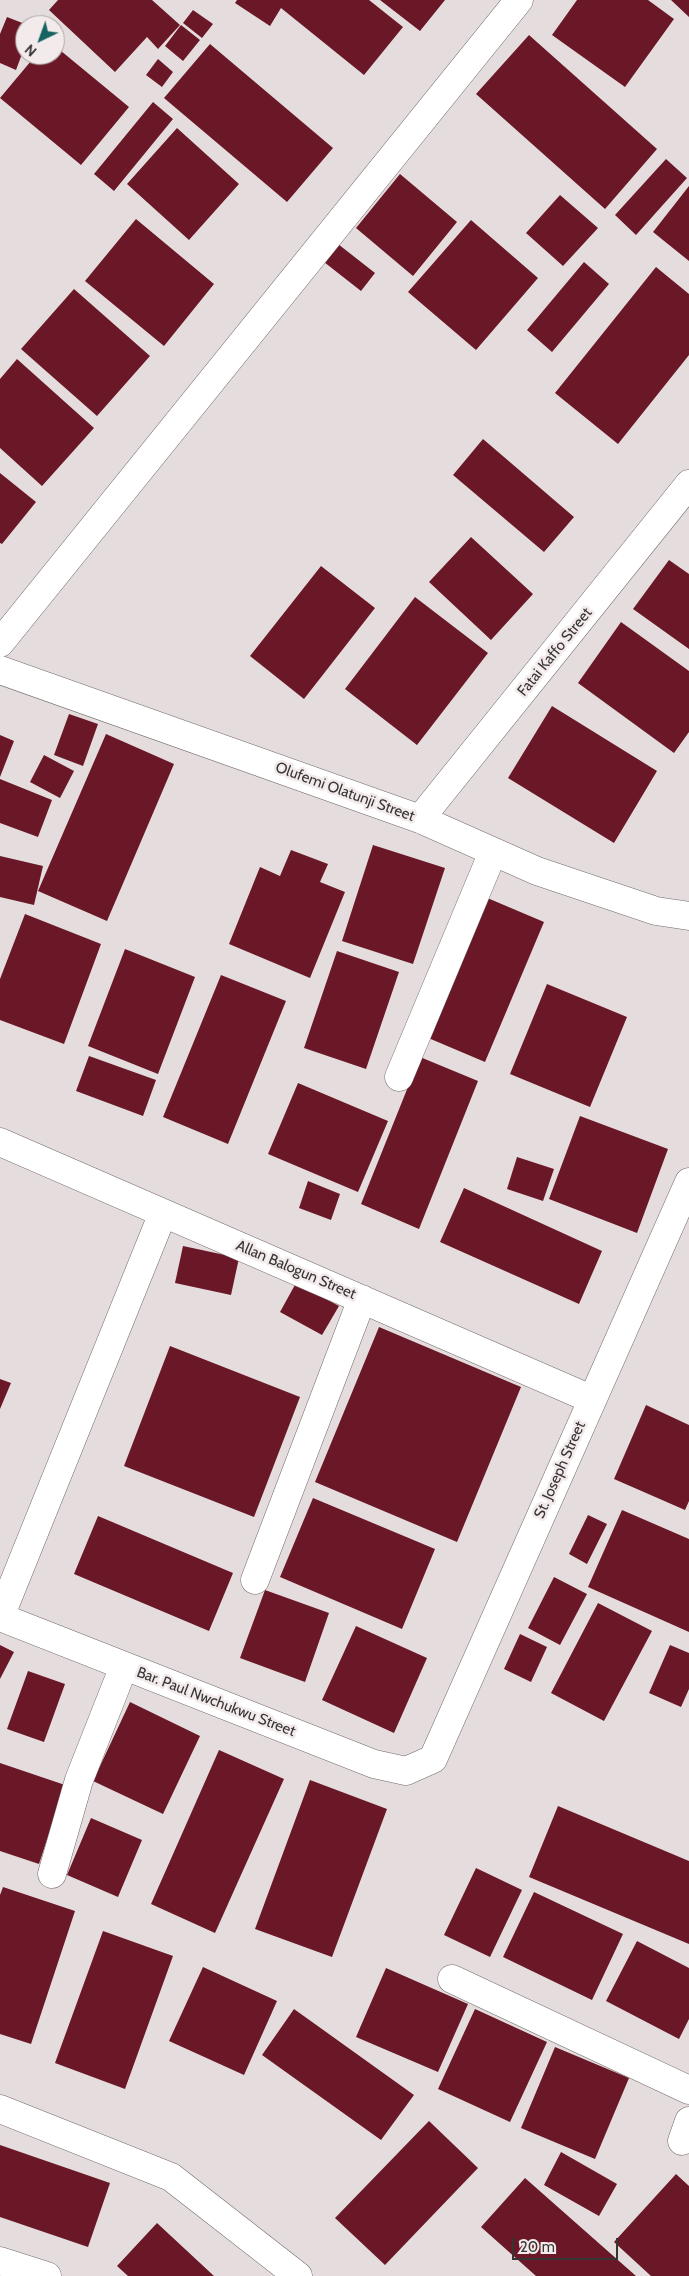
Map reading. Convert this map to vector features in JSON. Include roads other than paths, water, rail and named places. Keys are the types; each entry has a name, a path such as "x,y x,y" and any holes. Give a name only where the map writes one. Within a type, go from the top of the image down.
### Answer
{"street":[{"path":"0,643 519,0"},
{"name":"Fatai Kaffo Street","path":"420,819 689,484"},
{"name":"Olufemi Olatunji Street","path":"0,670 420,819 537,871 656,911 689,916"},
{"path":"398,1077 493,852"},
{"name":"Allan Balogun Street","path":"0,1142 592,1398"},
{"name":"St. Joseph Street","path":"433,1759 689,1182"},
{"path":"0,1617 163,1213"},
{"path":"255,1580 362,1299"},
{"name":"Bar. Paul Nwchukwu Street","path":"0,1617 374,1764 406,1771 433,1759"},
{"path":"52,1874 79,1780 124,1666"},
{"path":"452,1979 689,2090"},
{"path":"0,2109 170,2177 298,2276"},
{"path":"0,2261 47,2276"}]}
